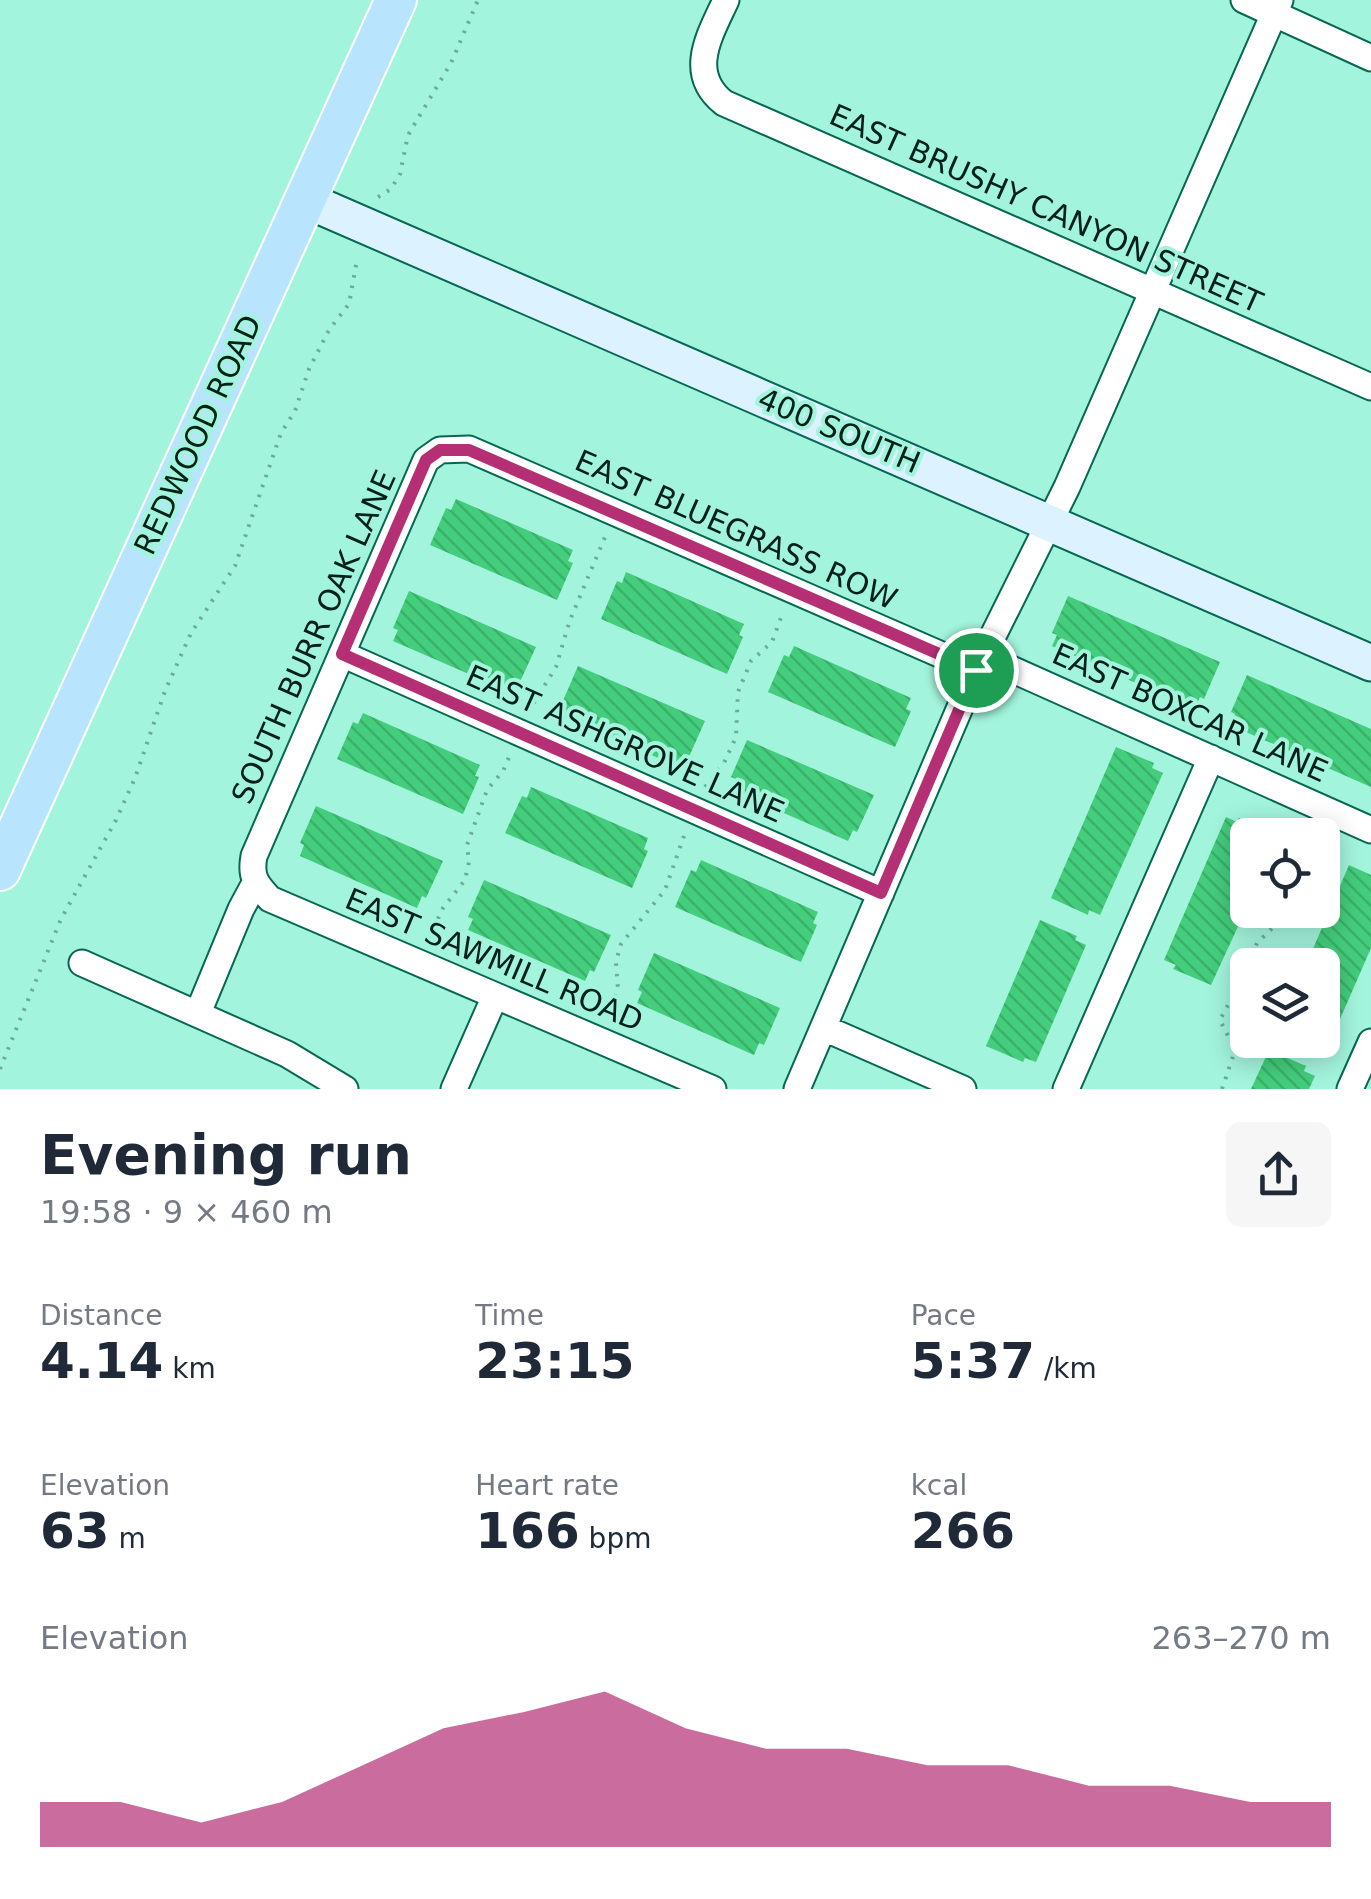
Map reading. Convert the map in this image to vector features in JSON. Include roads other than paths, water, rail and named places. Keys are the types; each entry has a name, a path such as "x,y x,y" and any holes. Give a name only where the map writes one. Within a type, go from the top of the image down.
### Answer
{"main road":[{"name":"REDWOOD ROAD","path":"0,870 396,0"}],"street":[{"name":"EAST BRUSHY CANYON STREET","path":"726,0 703,54 705,78 714,95 729,106 1371,387"},
{"path":"1244,0 1277,7 1371,58"},
{"path":"798,1089 979,663 1049,523 1277,7"},
{"name":"400 SOUTH","path":"306,200 1371,664"},
{"name":"SOUTH BURR OAK LANE","path":"198,1014 241,909 256,883 251,872 254,856 426,460 440,450 469,450"},
{"name":"EAST BLUEGRASS ROW","path":"469,450 979,663"},
{"name":"EAST ASHGROVE LANE","path":"342,654 881,893"},
{"name":"EAST BOXCAR LANE","path":"979,663 1211,758 1371,830"},
{"path":"1066,1089 1211,758"},
{"name":"EAST SAWMILL ROAD","path":"256,883 270,899 713,1089"},
{"path":"82,963 287,1054 345,1089"},
{"path":"454,1089 495,996"},
{"path":"824,1028 963,1089"},
{"path":"1350,1089 1371,1042"}]}
